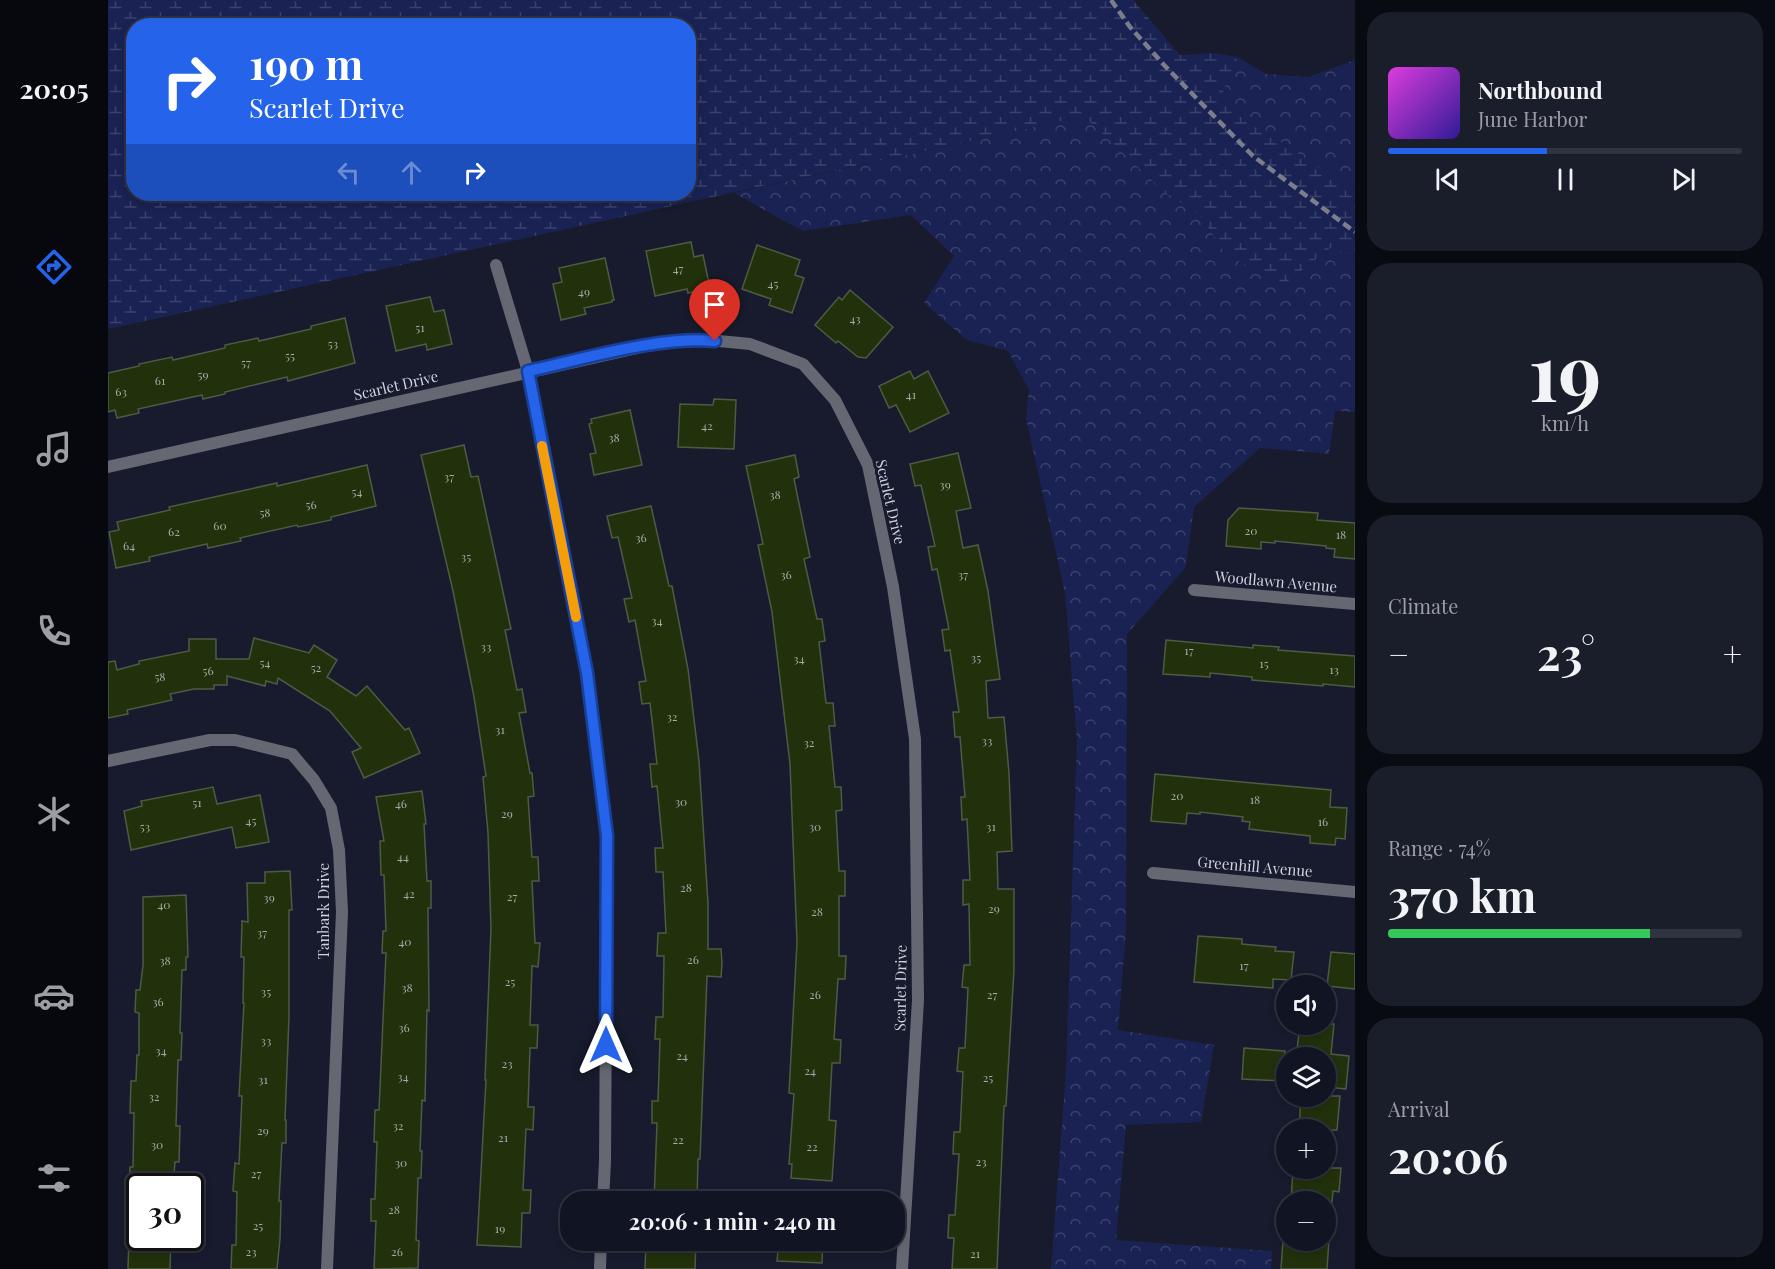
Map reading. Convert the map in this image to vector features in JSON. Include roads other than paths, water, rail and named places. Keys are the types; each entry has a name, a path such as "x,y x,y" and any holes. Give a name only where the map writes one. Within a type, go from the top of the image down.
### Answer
{"street":[{"path":"496,265 528,371 587,673 607,836 604,1191"},
{"name":"Scarlet Drive","path":"108,467 646,346 698,339 750,344 803,364 835,400 868,465 893,587 915,739 918,1000 902,1269"},
{"name":"Woodlawn Avenue","path":"1194,590 1355,604"},
{"name":"Tanbark Drive","path":"108,761 210,740 235,740 292,754 315,780 331,808 339,850 342,912 327,1269"},
{"name":"Greenhill Avenue","path":"1153,873 1355,892"},
{"path":"600,1269 601,1251"}],"railway":[{"path":"1111,0 1130,27 1165,66 1253,156 1355,232"}]}
